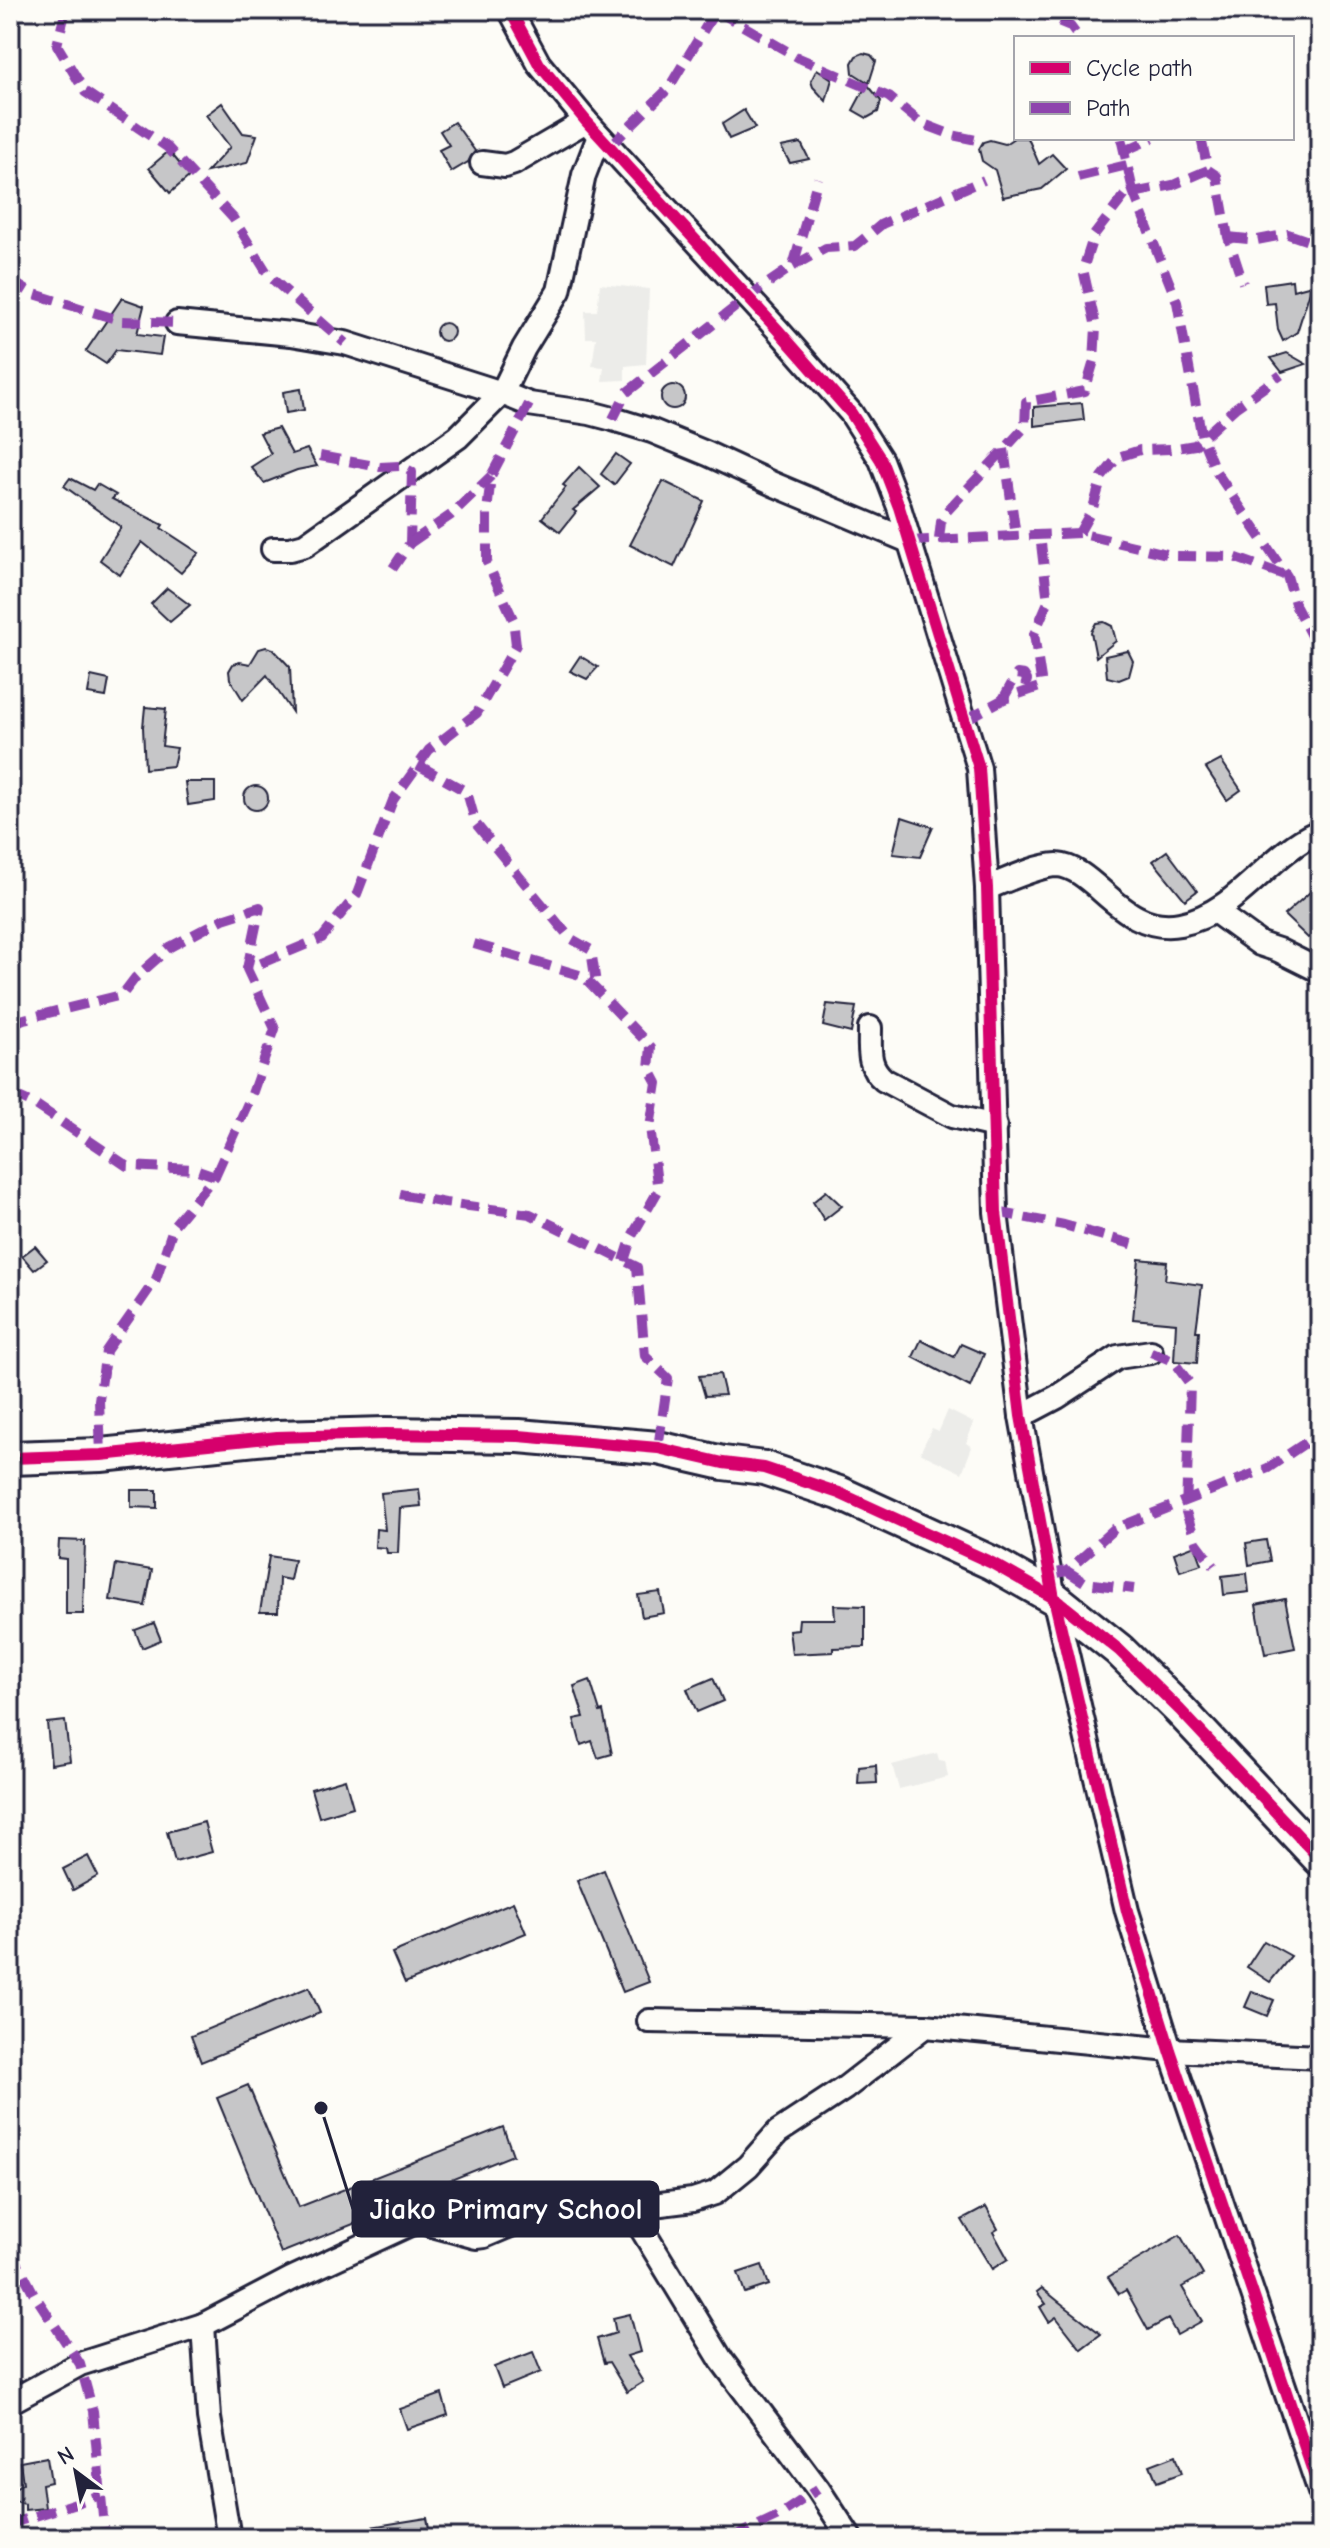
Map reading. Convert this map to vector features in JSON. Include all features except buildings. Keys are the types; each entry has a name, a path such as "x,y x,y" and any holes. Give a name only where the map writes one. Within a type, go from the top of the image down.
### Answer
{"street":[{"path":"510,10 539,64 592,128 851,413 881,460 909,541 979,768 987,888 996,1212 1021,1416 1054,1598 1127,1911 1170,2050 1320,2492"},
{"path":"482,163 505,166 592,128"},
{"path":"273,549 298,549 305,545 458,437 502,393 565,275 592,128"},
{"path":"177,323 291,334 345,343 529,404 590,413 652,431 909,541"},
{"path":"987,888 1055,865 1068,867 1123,911 1159,925 1185,924 1216,912 1296,843 1316,833"},
{"path":"1216,912 1260,944 1320,971"},
{"path":"870,1028 870,1064 884,1080 952,1116 995,1126"},
{"path":"1021,1416 1057,1397 1118,1357 1151,1352"},
{"path":"10,1458 101,1455 277,1437 386,1434 519,1436 658,1448 723,1463 764,1468 839,1493 992,1563 1054,1598 1119,1650 1320,1859"},
{"path":"649,2021 925,2026 1170,2050 1320,2057"},
{"path":"10,2402 80,2364 203,2325 291,2279 410,2224 421,2222 476,2237 534,2215 574,2205 593,2202 629,2208 693,2200 715,2193 748,2166 778,2132 845,2088 925,2026"},
{"path":"629,2208 722,2361 818,2489 850,2538"},
{"path":"203,2325 209,2418 229,2538"}],"shaded area":[{"path":"600,284 649,289 646,364 625,366 625,380 602,381 604,367 592,366 596,338 586,338 585,311 597,311"},
{"path":"948,1410 974,1423 966,1443 972,1447 962,1473 920,1453 932,1428 939,1431"},
{"path":"937,1753 939,1760 945,1761 948,1777 899,1789 892,1765"}],"marked path":[{"path":"66,10 57,45 85,92 167,147 233,218 269,276 345,343"},
{"path":"609,147 668,89 716,10"},
{"path":"1032,10 1070,26 1078,36"},
{"path":"717,11 799,58 889,97 921,123 976,140"},
{"path":"939,539 946,512 1025,427 1026,402 1085,391 1094,361 1096,327 1083,269 1094,235 1132,186 1121,140"},
{"path":"1124,151 1149,140"},
{"path":"1133,193 1173,185 1208,170 1201,140"},
{"path":"1078,177 1127,165"},
{"path":"1208,170 1217,176 1228,237 1243,283"},
{"path":"613,419 626,393 748,297 793,266 818,178"},
{"path":"793,266 826,248 855,246 882,224 984,180"},
{"path":"1131,186 1177,302 1202,438 1215,470 1287,576 1296,607 1320,653"},
{"path":"1228,237 1257,240 1288,234 1320,245"},
{"path":"10,280 31,293 122,321 177,323"},
{"path":"1079,533 1093,508 1102,477 1118,457 1140,450 1195,445 1235,408 1281,375"},
{"path":"215,1176 252,1094 275,1029 247,969 322,938 357,894 393,800 429,750 477,713 516,645 513,619 487,562 487,512 491,476 529,404"},
{"path":"1004,449 1016,536"},
{"path":"320,456 380,467 401,466 412,472 410,543 393,568"},
{"path":"410,543 451,515 491,476"},
{"path":"909,541 1079,533 1175,556 1234,557 1287,576"},
{"path":"965,720 1004,699 1042,686 1034,634 1048,602 1040,535"},
{"path":"1002,701 1017,674 1024,675 1027,680 1023,693"},
{"path":"418,765 467,792 476,824 570,938 591,950 597,990"},
{"path":"10,1025 122,995 135,978 170,947 223,919 260,907 247,969"},
{"path":"474,944 583,976 651,1047 649,1068 657,1083 650,1127 658,1191 632,1236 624,1261"},
{"path":"10,1093 36,1105 127,1166 195,1169 215,1176 174,1225 156,1279 106,1351 99,1400 101,1455"},
{"path":"400,1194 530,1214 637,1267 645,1356 668,1378 658,1448"},
{"path":"996,1212 1064,1225 1139,1246"},
{"path":"1151,1352 1173,1361 1190,1384 1186,1512 1196,1542 1214,1566"},
{"path":"1051,1574 1067,1571 1114,1529 1268,1468 1320,1433"},
{"path":"1067,1571 1086,1583 1134,1589"},
{"path":"10,2249 34,2294 80,2364 93,2411 105,2538"},
{"path":"732,2538 778,2516 818,2489"},
{"path":"10,2529 13,2523 101,2495"}],"cycle path":[{"path":"510,10 539,64 586,121 851,413 881,460 899,507 979,768 987,888 996,1212 1021,1416 1054,1598 1127,1911 1170,2050 1320,2492"},
{"path":"10,1458 101,1455 277,1437 386,1434 519,1436 658,1448 723,1463 764,1468 839,1493 992,1563 1054,1598 1119,1650 1320,1859"}],"place":[{"name":"Jiako Primary School","path":"321,2108"}]}
